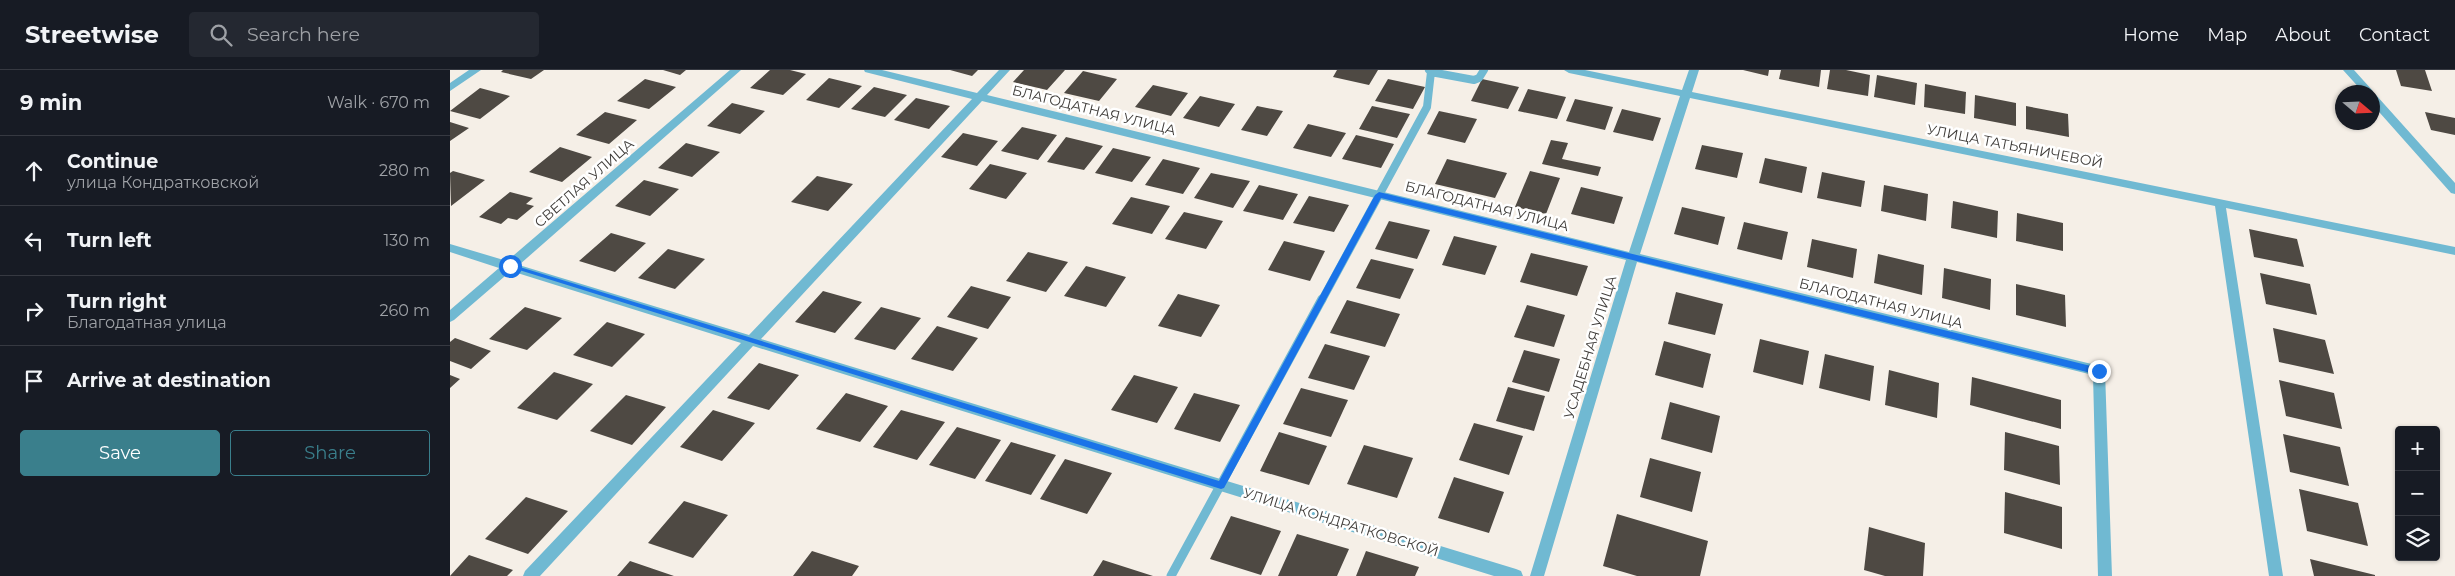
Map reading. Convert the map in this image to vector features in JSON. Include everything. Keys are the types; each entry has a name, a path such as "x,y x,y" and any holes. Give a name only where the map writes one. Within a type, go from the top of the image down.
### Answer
{"street":[{"path":"450,88 476,70"},
{"name":"СВЕТЛАЯ УЛИЦА","path":"450,317 736,70"},
{"name":"БЛАГОДАТНАЯ УЛИЦА","path":"869,70 2099,371 2105,576"},
{"path":"530,576 1005,70"},
{"name":"УЛИЦА ТАТЬЯНИЧЕВОЙ","path":"1569,70 2455,251"},
{"name":"УСАДЕБНАЯ УЛИЦА","path":"1537,576 1633,257 1694,70"},
{"path":"2348,70 2362,85"},
{"path":"2380,106 2455,190"},
{"path":"2220,204 2276,576"},
{"name":"УЛИЦА КОНДРАТКОВСКОЙ","path":"450,248 1516,576"}],"lane":[{"path":"1172,576 1427,108 1430,71 1474,80 1479,78 1484,70"}],"building":[{"path":"503,70 544,70 531,79 501,72"},
{"path":"663,70 686,70 680,75"},
{"path":"770,70 790,70 806,74 783,95 750,88"},
{"path":"950,70 978,70 972,76"},
{"path":"1024,70 1065,70 1047,90 1013,82"},
{"path":"1337,70 1378,70 1369,85 1333,77"},
{"path":"1743,70 1769,70 1768,76"},
{"path":"1781,70 1821,70 1819,87 1779,79"},
{"path":"1830,70 1846,70 1870,75 1868,96 1827,89"},
{"path":"2396,70 2425,70 2432,91 2401,86"},
{"path":"1083,71 1117,79 1099,101 1064,93"},
{"path":"1877,75 1917,83 1915,105 1874,97"},
{"path":"829,78 862,86 839,108 806,100"},
{"path":"645,79 676,87 649,109 617,101"},
{"path":"1388,79 1425,87 1413,109 1375,101"},
{"path":"1482,79 1519,87 1508,109 1471,101"},
{"path":"1925,84 1966,92 1965,114 1924,107"},
{"path":"1153,85 1188,93 1171,116 1135,107"},
{"path":"874,87 907,95 885,117 851,109"},
{"path":"480,88 510,96 480,119 450,111"},
{"path":"1528,89 1566,97 1557,119 1518,111"},
{"path":"1975,95 2016,103 2016,126 1974,118"},
{"path":"1200,96 1235,104 1219,127 1183,118"},
{"path":"916,98 950,106 929,129 894,120"},
{"path":"1575,99 1613,107 1605,130 1566,121"},
{"path":"732,103 765,111 740,134 707,126"},
{"path":"1257,106 1283,111 1267,136 1241,130"},
{"path":"1372,106 1410,114 1397,138 1359,129"},
{"path":"2026,106 2068,114 2069,137 2026,129"},
{"path":"1622,109 1661,118 1653,141 1613,132"},
{"path":"1439,111 1477,119 1465,143 1427,134"},
{"path":"605,112 637,120 609,144 576,135"},
{"path":"2425,112 2455,118 2455,135 2431,130"},
{"path":"450,122 469,128 450,141"},
{"path":"1308,124 1346,133 1331,157 1293,148"},
{"path":"1022,127 1057,135 1038,160 1001,151"},
{"path":"963,133 998,141 977,166 941,157"},
{"path":"1356,135 1394,144 1381,168 1342,159"},
{"path":"1066,137 1103,146 1084,170 1047,162"},
{"path":"1551,140 1568,143 1562,159 1601,167 1598,176 1542,164"},
{"path":"686,143 720,152 692,177 658,168"},
{"path":"1702,145 1743,153 1737,178 1695,169"},
{"path":"560,147 592,157 562,182 529,172"},
{"path":"1113,148 1151,157 1132,182 1095,173"},
{"path":"1765,158 1807,167 1802,193 1759,183"},
{"path":"1163,159 1200,168 1183,194 1145,185"},
{"path":"1447,159 1507,173 1495,198 1435,184"},
{"path":"990,164 1027,173 1006,199 969,189"},
{"path":"453,171 485,180 451,206 450,173"},
{"path":"1530,171 1560,178 1546,214 1515,207"},
{"path":"1822,172 1865,181 1861,207 1817,198"},
{"path":"1211,173 1250,181 1233,208 1194,198"},
{"path":"817,176 853,184 828,211 791,202"},
{"path":"644,180 679,189 650,216 615,206"},
{"path":"1259,185 1298,194 1283,220 1243,211"},
{"path":"1884,185 1928,194 1926,221 1881,211"},
{"path":"1581,187 1623,197 1614,224 1571,214"},
{"path":"510,192 533,198 526,204 534,206 517,220 508,218 501,224 479,217"},
{"path":"1309,196 1349,205 1334,232 1293,223"},
{"path":"1131,197 1170,206 1152,234 1112,224"},
{"path":"1953,201 1998,211 1997,238 1951,228"},
{"path":"1682,207 1725,217 1718,245 1674,234"},
{"path":"1184,212 1223,221 1206,249 1165,239"},
{"path":"2017,213 2063,223 2063,251 2016,241"},
{"path":"1389,221 1430,230 1417,259 1375,249"},
{"path":"1744,222 1788,232 1782,260 1737,249"},
{"path":"2249,229 2297,239 2304,267 2254,257"},
{"path":"611,233 646,243 615,272 579,261"},
{"path":"1454,236 1497,246 1485,275 1442,265"},
{"path":"1812,239 1857,249 1853,278 1807,267"},
{"path":"1284,241 1325,251 1310,281 1268,270"},
{"path":"668,249 705,259 675,289 638,278"},
{"path":"1028,252 1068,262 1046,292 1006,281"},
{"path":"1531,253 1588,266 1577,296 1520,282"},
{"path":"1878,254 1924,265 1922,295 1874,283"},
{"path":"1371,259 1414,269 1400,299 1356,288"},
{"path":"1086,266 1126,277 1106,307 1064,296"},
{"path":"1944,268 1991,279 1990,310 1942,298"},
{"path":"2260,273 2310,284 2317,315 2266,304"},
{"path":"2016,284 2065,295 2066,327 2016,315"},
{"path":"971,286 1011,297 988,329 947,317"},
{"path":"823,291 862,302 835,333 795,322"},
{"path":"1676,292 1723,304 1715,335 1668,324"},
{"path":"1178,294 1220,305 1201,337 1158,326"},
{"path":"1347,300 1400,314 1385,347 1330,333"},
{"path":"1527,305 1565,315 1554,347 1514,337"},
{"path":"525,307 562,318 527,350 489,339"},
{"path":"881,307 921,318 895,350 854,339"},
{"path":"607,322 645,334 612,367 573,355"},
{"path":"937,326 978,338 953,371 911,359"},
{"path":"2273,328 2325,340 2334,374 2279,362"},
{"path":"455,338 491,351 471,369 450,361 450,342"},
{"path":"1760,339 1809,351 1803,385 1753,372"},
{"path":"1664,341 1711,354 1703,388 1655,375"},
{"path":"1325,344 1370,356 1354,390 1308,378"},
{"path":"1524,350 1560,359 1549,392 1512,382"},
{"path":"1825,354 1874,366 1870,401 1819,388"},
{"path":"759,363 799,375 769,410 727,398"},
{"path":"1889,370 1939,383 1937,418 1885,405"},
{"path":"554,372 593,384 557,420 517,408"},
{"path":"450,375 460,379 450,388"},
{"path":"1134,375 1178,387 1157,423 1111,410"},
{"path":"1972,377 2061,400 2061,429 1970,405"},
{"path":"2279,380 2334,393 2342,429 2286,416"},
{"path":"1508,387 1545,396 1534,431 1496,421"},
{"path":"1301,388 1348,400 1331,437 1283,424"},
{"path":"846,393 888,406 860,442 816,429"},
{"path":"1194,393 1240,405 1220,442 1174,429"},
{"path":"626,395 666,407 632,445 590,431"},
{"path":"1670,402 1720,416 1712,453 1661,439"},
{"path":"713,410 755,423 722,461 680,447"},
{"path":"901,410 945,422 917,460 873,447"},
{"path":"1474,423 1523,436 1509,475 1459,460"},
{"path":"957,427 1001,440 975,479 929,465"},
{"path":"1279,432 1327,446 1309,485 1260,471"},
{"path":"2005,432 2059,446 2060,485 2004,470"},
{"path":"2283,434 2340,447 2349,486 2290,472"},
{"path":"1011,442 1056,455 1031,495 985,481"},
{"path":"1364,445 1413,458 1397,498 1347,484"},
{"path":"1650,458 1701,472 1692,512 1640,497"},
{"path":"1065,459 1112,473 1087,514 1040,499"},
{"path":"1454,477 1504,492 1489,533 1438,518"},
{"path":"2299,489 2358,503 2368,546 2307,531"},
{"path":"2005,492 2062,507 2062,549 2004,533"},
{"path":"526,497 568,511 528,554 485,539"},
{"path":"684,501 728,515 693,558 648,543"},
{"path":"1617,514 1708,541 1700,576 1637,576 1603,566"},
{"path":"1231,516 1281,531 1261,575 1210,559"},
{"path":"1869,527 1925,543 1923,576 1885,576 1864,570"},
{"path":"1297,534 1349,549 1337,576 1278,576"},
{"path":"812,551 859,566 852,576 793,576"},
{"path":"1366,551 1419,567 1415,576 1356,576"},
{"path":"469,555 513,570 507,576 450,576"},
{"path":"2310,559 2375,575 2375,576 2314,576"},
{"path":"1103,560 1153,576 1093,576"},
{"path":"630,561 674,576 617,576"}],"route":[{"path":"510,266 1221,485 1379,195 2099,371"}]}
